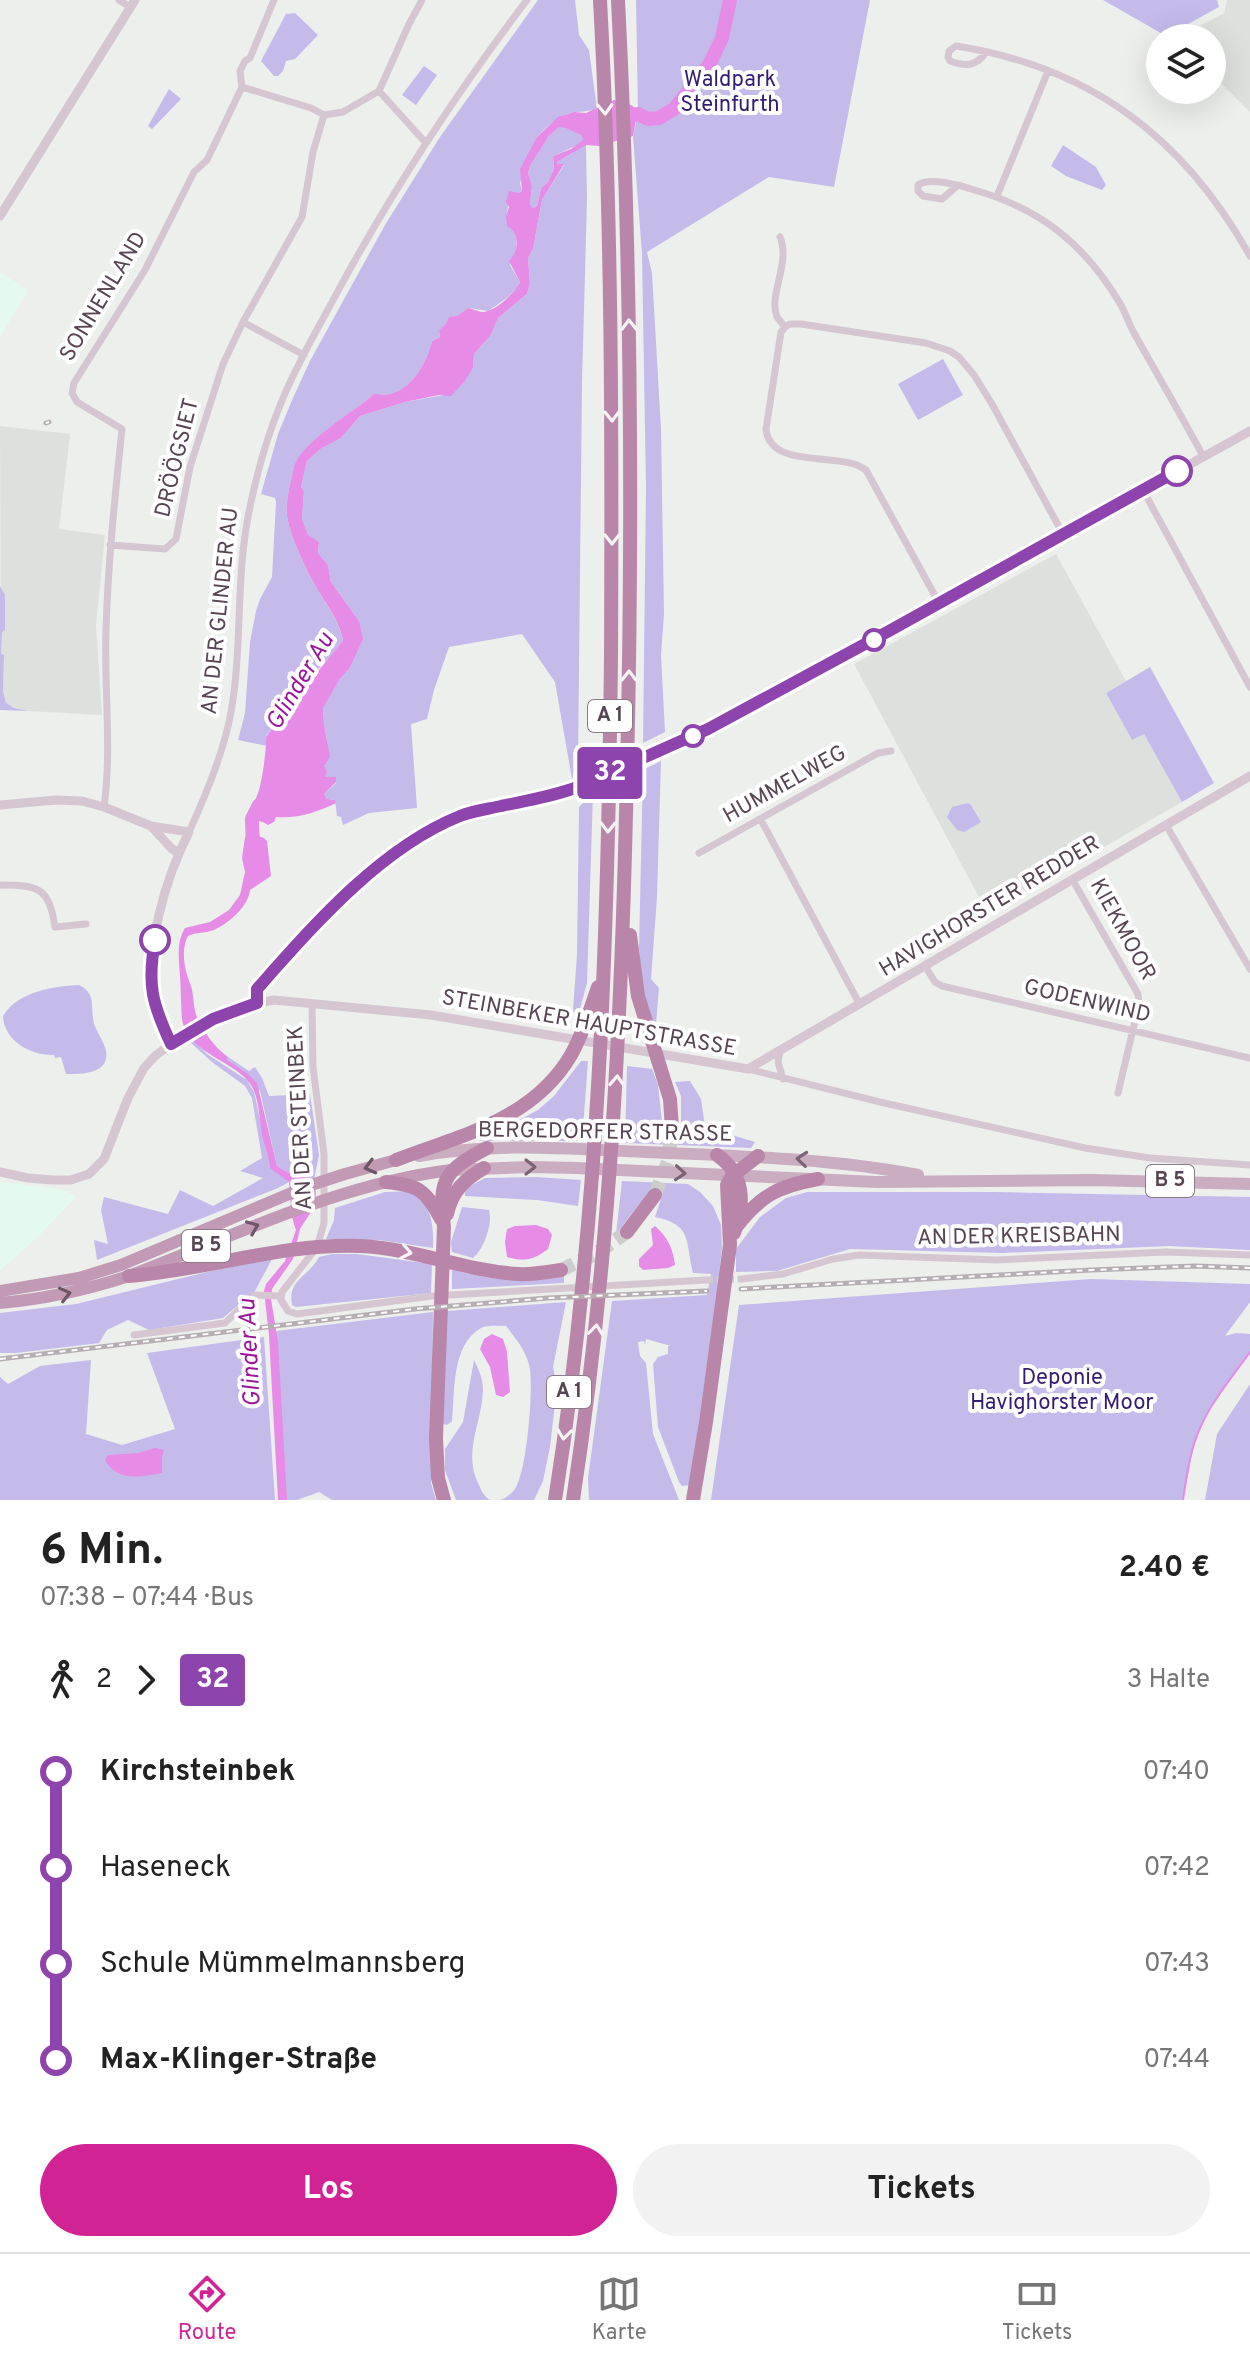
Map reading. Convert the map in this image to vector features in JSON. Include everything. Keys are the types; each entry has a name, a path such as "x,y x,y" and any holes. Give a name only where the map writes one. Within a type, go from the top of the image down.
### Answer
{"highway":[{"name":"A 1","path":"555,1500 582,1282 597,1106 604,972 612,461 607,168 600,0"},
{"name":"A 1","path":"573,1500 601,1281 615,1103 624,894 630,648 630,449 625,162 618,0"},
{"path":"624,894 638,996 670,1099 672,1129"},
{"path":"396,1160 503,1120 539,1095 552,1083 573,1053 604,972"},
{"path":"444,1500 438,1478 436,1438 444,1249 442,1192 451,1170 487,1148"},
{"path":"717,1155 735,1175 741,1194 737,1227 730,1245"},
{"path":"693,1500 730,1245 727,1190 735,1175 758,1156"},
{"name":"BERGEDORFER STRASSE","path":"0,1291 47,1284 121,1265 284,1196 334,1177 396,1160"},
{"path":"444,1227 455,1191 484,1168"},
{"name":"BERGEDORFER STRASSE","path":"0,1303 50,1298 129,1276 334,1196 451,1170"},
{"path":"737,1227 753,1207 771,1193 788,1185 818,1179"},
{"path":"386,1182 420,1189 435,1207 444,1227"},
{"path":"627,1232 655,1195"},
{"path":"129,1276 168,1273 279,1252 360,1246 390,1249 505,1273 561,1270"},
{"path":"579,1462 585,1500"},
{"path":"544,1500 558,1483"}],"main road":[{"name":"BERGEDORFER STRASSE","path":"396,1160 487,1148 577,1149 847,1163 944,1180"},
{"name":"BERGEDORFER STRASSE","path":"451,1170 576,1168 876,1182 1105,1180 1250,1184"}],"street":[{"path":"0,216 133,4 119,0"},
{"name":"SONNENLAND","path":"104,807 108,768 106,632 110,545 122,429 77,402 72,393 74,383 145,270 192,175 207,160 242,87 240,71 250,58 274,0"},
{"path":"242,87 311,108 324,115 343,112 379,91 422,0"},
{"name":"AN DER GLINDER AU","path":"171,1044 154,1005 151,961 161,908 178,853 208,791 231,714 239,582 249,509 263,452 304,355 368,235 425,142 527,0"},
{"path":"986,52 981,60 971,65 950,61 948,57 949,51 956,46 1019,58 1103,97 1143,124 1191,170 1250,256"},
{"path":"997,196 1048,71"},
{"path":"379,91 425,142"},
{"name":"DRÖÖGSIET","path":"110,545 165,549 176,539 190,467 223,364 302,217 324,115"},
{"path":"957,186 942,199 923,196 918,191 918,185 926,181 957,186 997,196 1040,216 1067,238 1097,270 1122,307 1203,456"},
{"path":"780,237 784,248 775,307 777,317 785,327"},
{"path":"243,322 304,355"},
{"path":"939,603 866,470 855,464 788,454 777,450 766,438 781,332 790,324 926,343 959,357 992,404 1063,534"},
{"path":"257,1003 257,989 287,954 377,867 415,837 462,814 556,795 585,785 708,729 1250,431"},
{"path":"1143,490 1250,687"},
{"name":"HUMMELWEG","path":"699,853 878,753 891,751"},
{"name":"HAVIGHORSTER REDDER","path":"748,1069 1250,776"},
{"path":"0,805 82,801 151,826 189,832"},
{"path":"761,820 860,1005"},
{"path":"1166,825 1250,969"},
{"path":"151,826 178,853"},
{"name":"KIEKMOOR","path":"1072,879 1138,994 1134,1031 1118,1093"},
{"path":"0,885 29,887 43,893 50,902 55,927 86,924"},
{"name":"GODENWIND","path":"925,966 935,982 942,986 1250,1058"},
{"name":"STEINBEKER HAUPTSTRASSE","path":"0,1172 52,1180 71,1180 89,1174 107,1155 128,1098 144,1068 171,1044 206,1023 231,1011 274,1000 431,1015 748,1069 1085,1148 1150,1158 1250,1165"},
{"name":"AN DER STEINBEK","path":"277,1296 317,1247 324,1223 324,1154 313,1067 312,1003"},
{"path":"780,1051 778,1062 783,1079"},
{"name":"AN DER KREISBAHN","path":"742,1279 783,1274 833,1259 859,1255 997,1260 1166,1252 1250,1255"},
{"path":"134,1335 225,1323 254,1295 263,1294 277,1296 283,1307 297,1314 432,1296 706,1280"}],"shaded area":[{"path":"1227,0 1250,0 1250,112 1226,88 1226,24 1204,24 1224,13"},
{"path":"614,100 631,105 638,110 633,136 599,146 586,145 557,162 564,164 542,200 533,249 528,258 530,283 527,294 498,318 491,335 474,354 473,368 464,382 451,396 439,395 405,402 360,416 341,438 320,449 307,461 301,487 304,491 302,519 308,535 319,542 318,553 328,565 331,582 359,621 363,639 349,669 323,708 330,757 324,766 327,771 325,777 336,777 336,782 324,794 336,803 307,814 276,817 268,825 248,817 261,781 266,737 291,695 306,688 343,640 335,618 303,561 289,524 287,504 294,466 318,437 374,394 391,394 407,385 427,357 432,341 440,337 439,330 449,317 457,316 468,308 487,311 514,291 520,282 509,261 517,242 507,226 509,191 522,191 520,169 537,137 558,117 574,112 586,113","holes":["559,127 581,135 583,140 553,156 554,169 541,188 537,206 533,208 530,204 530,166 549,136"]},
{"path":"0,272 28,290 0,337"},
{"path":"0,426 70,434 59,529 105,535 96,625 102,715 28,711 6,703 3,691 4,656 1,655"},
{"path":"1056,554 1126,681 1106,693 1132,740 1144,733 1182,802 988,914 854,664"},
{"path":"250,833 267,841 271,876 250,890 242,908 226,923 214,930 188,936 184,954 196,1013 203,1028 228,1057 227,1060 257,1083 277,1166 314,1180 316,1194 311,1212 300,1229 293,1259 272,1289 271,1299 278,1342 287,1500 278,1500 264,1291 285,1261 296,1230 289,1182 270,1168 258,1104 251,1085 235,1070 196,1044 183,1024 181,1009 179,951 182,933 185,928 210,922 229,910 240,895 245,872 242,858 245,837"},
{"path":"0,1182 53,1188 76,1197 0,1271"},
{"path":"536,1225 548,1229 552,1235 548,1249 529,1259 507,1257 507,1229"},
{"path":"655,1226 669,1244 675,1265 643,1270 639,1259 653,1245 651,1229"},
{"path":"492,1334 503,1339 507,1352 510,1392 503,1397 496,1395 490,1367 480,1349 484,1339"},
{"path":"155,1448 164,1450 162,1473 123,1475 105,1460 108,1455 138,1453"}],"green space":[{"path":"538,0 575,0 579,35 589,50 597,109 570,113 548,126 537,137 520,183 522,191 509,192 507,225 516,238 510,265 520,282 517,288 488,311 468,308 439,330 440,337 432,341 427,357 407,385 391,394 374,394 318,437 294,467 288,498 289,524 303,561 335,618 343,640 306,688 282,710 279,720 266,736 267,746 238,740 245,713 250,642 256,611 272,577 276,502 275,498 261,494 278,434 310,361 385,225 440,137"},
{"name":"Waldpark Steinfurth","path":"636,0 870,0 834,187 769,177 647,252 652,273 661,429 664,614 661,655 665,732 643,743 646,489 642,254 633,136 638,114"},
{"path":"1103,0 1217,0 1219,7 1188,24 1146,25"},
{"path":"295,13 318,35 295,59 286,61 283,71 274,76 261,61 286,14"},
{"path":"424,66 437,75 416,105 402,95"},
{"path":"169,89 181,99 152,129 148,126"},
{"path":"559,127 581,135 586,145 578,764 572,779 555,682 522,634 449,647 427,719 411,724 417,808 369,813 343,825 341,817 337,816 335,800 327,799 324,794 336,783 336,778 325,778 327,739 323,707 349,669 359,621 331,582 328,565 318,553 319,542 308,536 302,519 304,491 301,487 307,461 319,449 341,438 360,416 405,402 444,395 473,368 474,354 491,335 498,318 527,294 530,283 528,258 533,249 542,200 564,165 557,162 574,152 580,144 553,156 554,169 541,188 537,206 533,208 530,204 530,166 549,136"},
{"path":"1063,145 1096,167 1106,185 1102,190 1066,176 1051,166"},
{"path":"943,359 963,395 918,420 898,384"},
{"path":"0,586 5,595 1,654 4,655 3,691 6,703 28,711 0,710"},
{"path":"1150,667 1214,783 1182,802 1144,734 1132,740 1106,693"},
{"path":"661,761 651,979 659,988 656,1024 651,1024 642,988 639,948 643,770"},
{"path":"593,793 587,983 576,1023 573,1009 579,807"},
{"path":"968,803 981,822 964,832 957,830 947,817 952,807"},
{"path":"79,985 91,997 94,1024 106,1056 105,1062 95,1070 66,1074 61,1057 36,1053 14,1040 8,1033 3,1016 26,996 47,989"},
{"path":"190,1042 195,1042 207,1054 247,1080 254,1092 270,1164 289,1182 97,1260 94,1240 108,1244 101,1210 104,1197 168,1214 180,1190 213,1206 263,1178 240,1171 262,1158 252,1098 245,1086"},
{"path":"228,1057 249,1071 255,1067 269,1096 310,1094 319,1155 314,1180 277,1166 260,1091 227,1060"},
{"path":"581,1061 588,1061 582,1141 479,1141 538,1110 554,1096"},
{"path":"627,1066 652,1069 658,1085 663,1131 681,1131 681,1096 675,1082 690,1081 701,1099 705,1127 755,1142 751,1148 625,1143"},
{"path":"485,1178 581,1180 578,1206 465,1196 465,1189"},
{"path":"622,1181 688,1184 713,1206 721,1225 717,1295 690,1485 682,1486 679,1482 658,1427 653,1364 658,1357 668,1354 668,1346 671,1346 646,1339 645,1345 644,1341 638,1342 640,1356 646,1363 653,1434 679,1500 589,1500 588,1478 612,1301 707,1295 711,1274 693,1273 682,1230 667,1220 655,1217 662,1196 651,1192 616,1234"},
{"path":"385,1192 406,1192 421,1200 432,1222 433,1248 379,1240 326,1239 335,1208"},
{"path":"807,1192 1250,1197 1250,1250 1169,1246 1003,1253 850,1249 777,1271 736,1272 736,1249 760,1217 786,1198"},
{"path":"462,1207 489,1210 487,1236 473,1258 452,1252 451,1242"},
{"path":"357,1254 432,1264 431,1293 292,1305 291,1296 296,1284 319,1257"},
{"path":"272,1259 255,1291 223,1318 149,1330 128,1320 107,1330 99,1343 0,1353 0,1313 76,1304"},
{"path":"452,1270 508,1280 564,1275 564,1283 452,1289"},
{"name":"Deponie Havighorster Moor","path":"1091,1279 1250,1284 1250,1302 1225,1336 1250,1334 1250,1352 1201,1427 1194,1444 1183,1500 711,1500 739,1305"},
{"path":"566,1302 553,1367 557,1387 543,1481 534,1500 500,1500 515,1489 523,1466 530,1413 529,1364 521,1346 506,1326 481,1328 471,1336 459,1357 452,1421 443,1424 447,1311"},
{"path":"433,1312 431,1483 436,1500 332,1500 319,1492 297,1500 285,1500 276,1331"},
{"path":"264,1337 275,1500 0,1500 0,1377 8,1384 40,1366 91,1360 86,1434 122,1445 175,1429 147,1353"},
{"path":"474,1360 483,1390 472,1461 480,1487 490,1500 456,1500 445,1470 445,1449 463,1422"},
{"path":"1250,1384 1250,1500 1205,1500 1217,1434"}],"waterway":[{"name":"Glinder Au","path":"620,118 638,114 648,119 659,118 674,109 709,65 722,38 730,0"},
{"name":"Glinder Au","path":"253,850 252,819 259,805"},
{"path":"1183,1500 1201,1426 1217,1397 1250,1352"}],"tunnel":[{"path":"655,1195 668,1162 672,1129"},
{"path":"561,1270 597,1253 627,1232"},
{"path":"706,1280 742,1279"}],"railway":[{"path":"741,1289 1091,1270 1195,1266 1250,1268"},
{"path":"0,1359 415,1309 548,1298 707,1291"}],"bus line":[{"name":"32","path":"155,940 151,961 152,994 171,1044 213,1019 257,1003 257,989 287,954 377,867 422,834 462,814 556,795 578,787 708,729 1177,471"}]}
